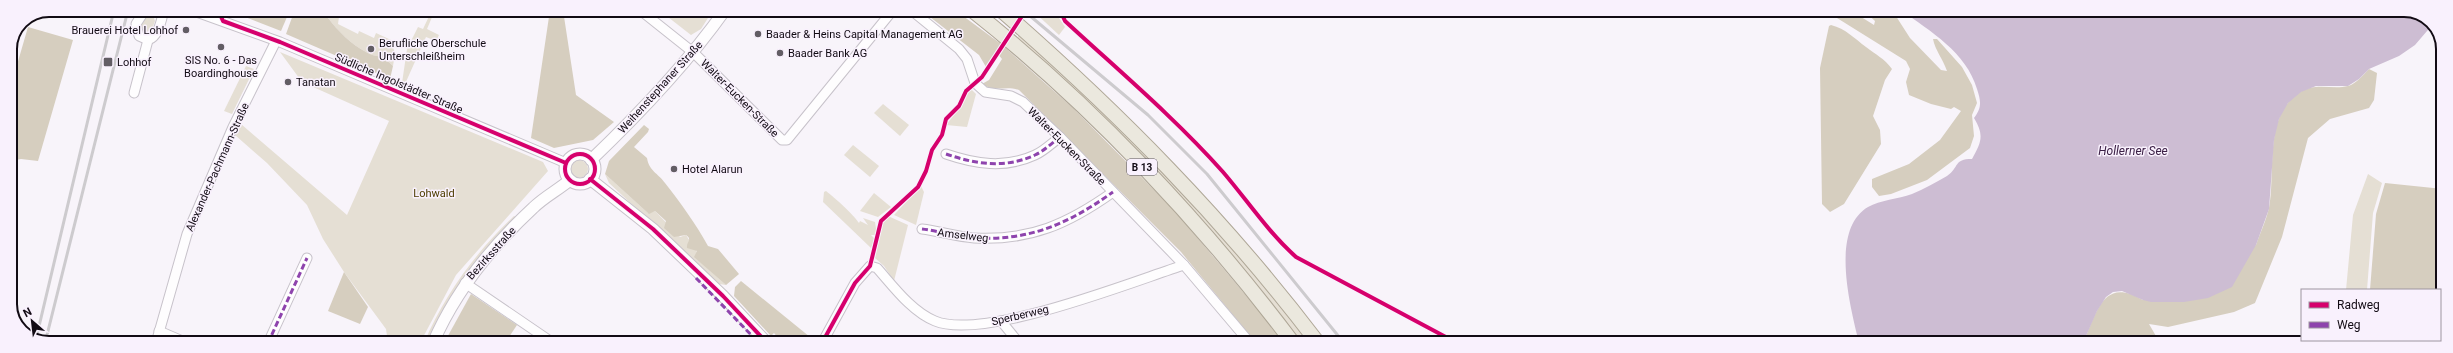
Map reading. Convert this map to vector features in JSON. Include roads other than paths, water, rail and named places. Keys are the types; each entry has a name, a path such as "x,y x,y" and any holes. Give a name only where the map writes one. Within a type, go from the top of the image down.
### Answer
{"main road":[{"name":"B 13","path":"980,17 1044,72 1128,153 1230,263 1287,336"},
{"name":"B 13","path":"1009,17 1094,92 1167,164 1246,253 1312,336"}],"street":[{"path":"140,17 136,24 139,36 148,40 154,38 157,34 162,17"},
{"name":"Südliche Ingolstädter Straße","path":"210,17 276,41 566,163"},
{"path":"649,17 694,53"},
{"name":"Weihenstephaner Straße","path":"591,160 622,131 694,53 720,17"},
{"name":"Walter-Eucken-Straße","path":"694,53 782,140 787,140 887,17"},
{"name":"Walter-Eucken-Straße","path":"920,17 959,49 967,59 975,83 985,92 1012,96 1023,102 1060,137 1184,265 1244,336"},
{"path":"134,93 148,40"},
{"name":"Alexander-Pachmann-Straße","path":"158,336 187,234 208,182 276,41"},
{"path":"946,154 966,162 1000,164 1035,155 1060,137"},
{"path":"583,155 591,160 594,168 590,179 583,184 570,180 565,172 566,163 573,156 583,155"},
{"path":"590,179 653,229 723,296 760,336"},
{"name":"Bezirksstraße","path":"438,336 465,283 490,252 534,206 570,180"},
{"name":"Amselweg","path":"922,229 972,238 994,239 1034,233 1075,217 1113,192"},
{"path":"271,336 307,258"},
{"name":"Sperberweg","path":"826,336 855,283 870,266 877,268 905,298 933,321 947,325 960,326 1001,321 1034,314 1184,265"},
{"path":"465,283 543,336"},
{"path":"1001,321 1013,336"},
{"path":"159,331 171,336"}],"water":[{"name":"Hollerner See","path":"1911,17 2408,17 2418,20 2429,29 2415,45 2399,56 2369,69 2359,79 2348,86 2316,86 2301,92 2288,103 2279,119 2274,140 2269,209 2256,245 2232,287 2208,298 2184,302 2151,302 2122,291 2113,292 2106,297 2097,311 2086,336 1857,336 1848,291 1846,271 1846,251 1849,233 1856,218 1868,207 1884,201 1912,194 1947,176 1959,162 1966,159 1972,159 1980,143 1979,129 1974,118 1980,108 1980,104 1977,89 1972,76 1965,64 1956,54 1935,35"}],"railway":[{"path":"37,334 112,17"},
{"path":"47,336 126,17"},
{"path":"1031,17 1148,115 1207,174 1338,336"}],"place":[{"name":"Brauerei Hotel Lohhof","path":"186,30"},
{"name":"Baader & Heins Capital Management AG","path":"758,34"},
{"name":"SIS No. 6 - Das Boardinghouse","path":"221,47"},
{"name":"Berufliche Oberschule Unterschleißheim","path":"371,49"},
{"name":"Baader Bank AG","path":"780,53"},
{"name":"Lohhof","path":"108,62"},
{"name":"Tanatan","path":"288,82"},
{"name":"Hotel Alarun","path":"674,169"}],"park label":[{"name":"Lohwald","path":"434,193"}]}
